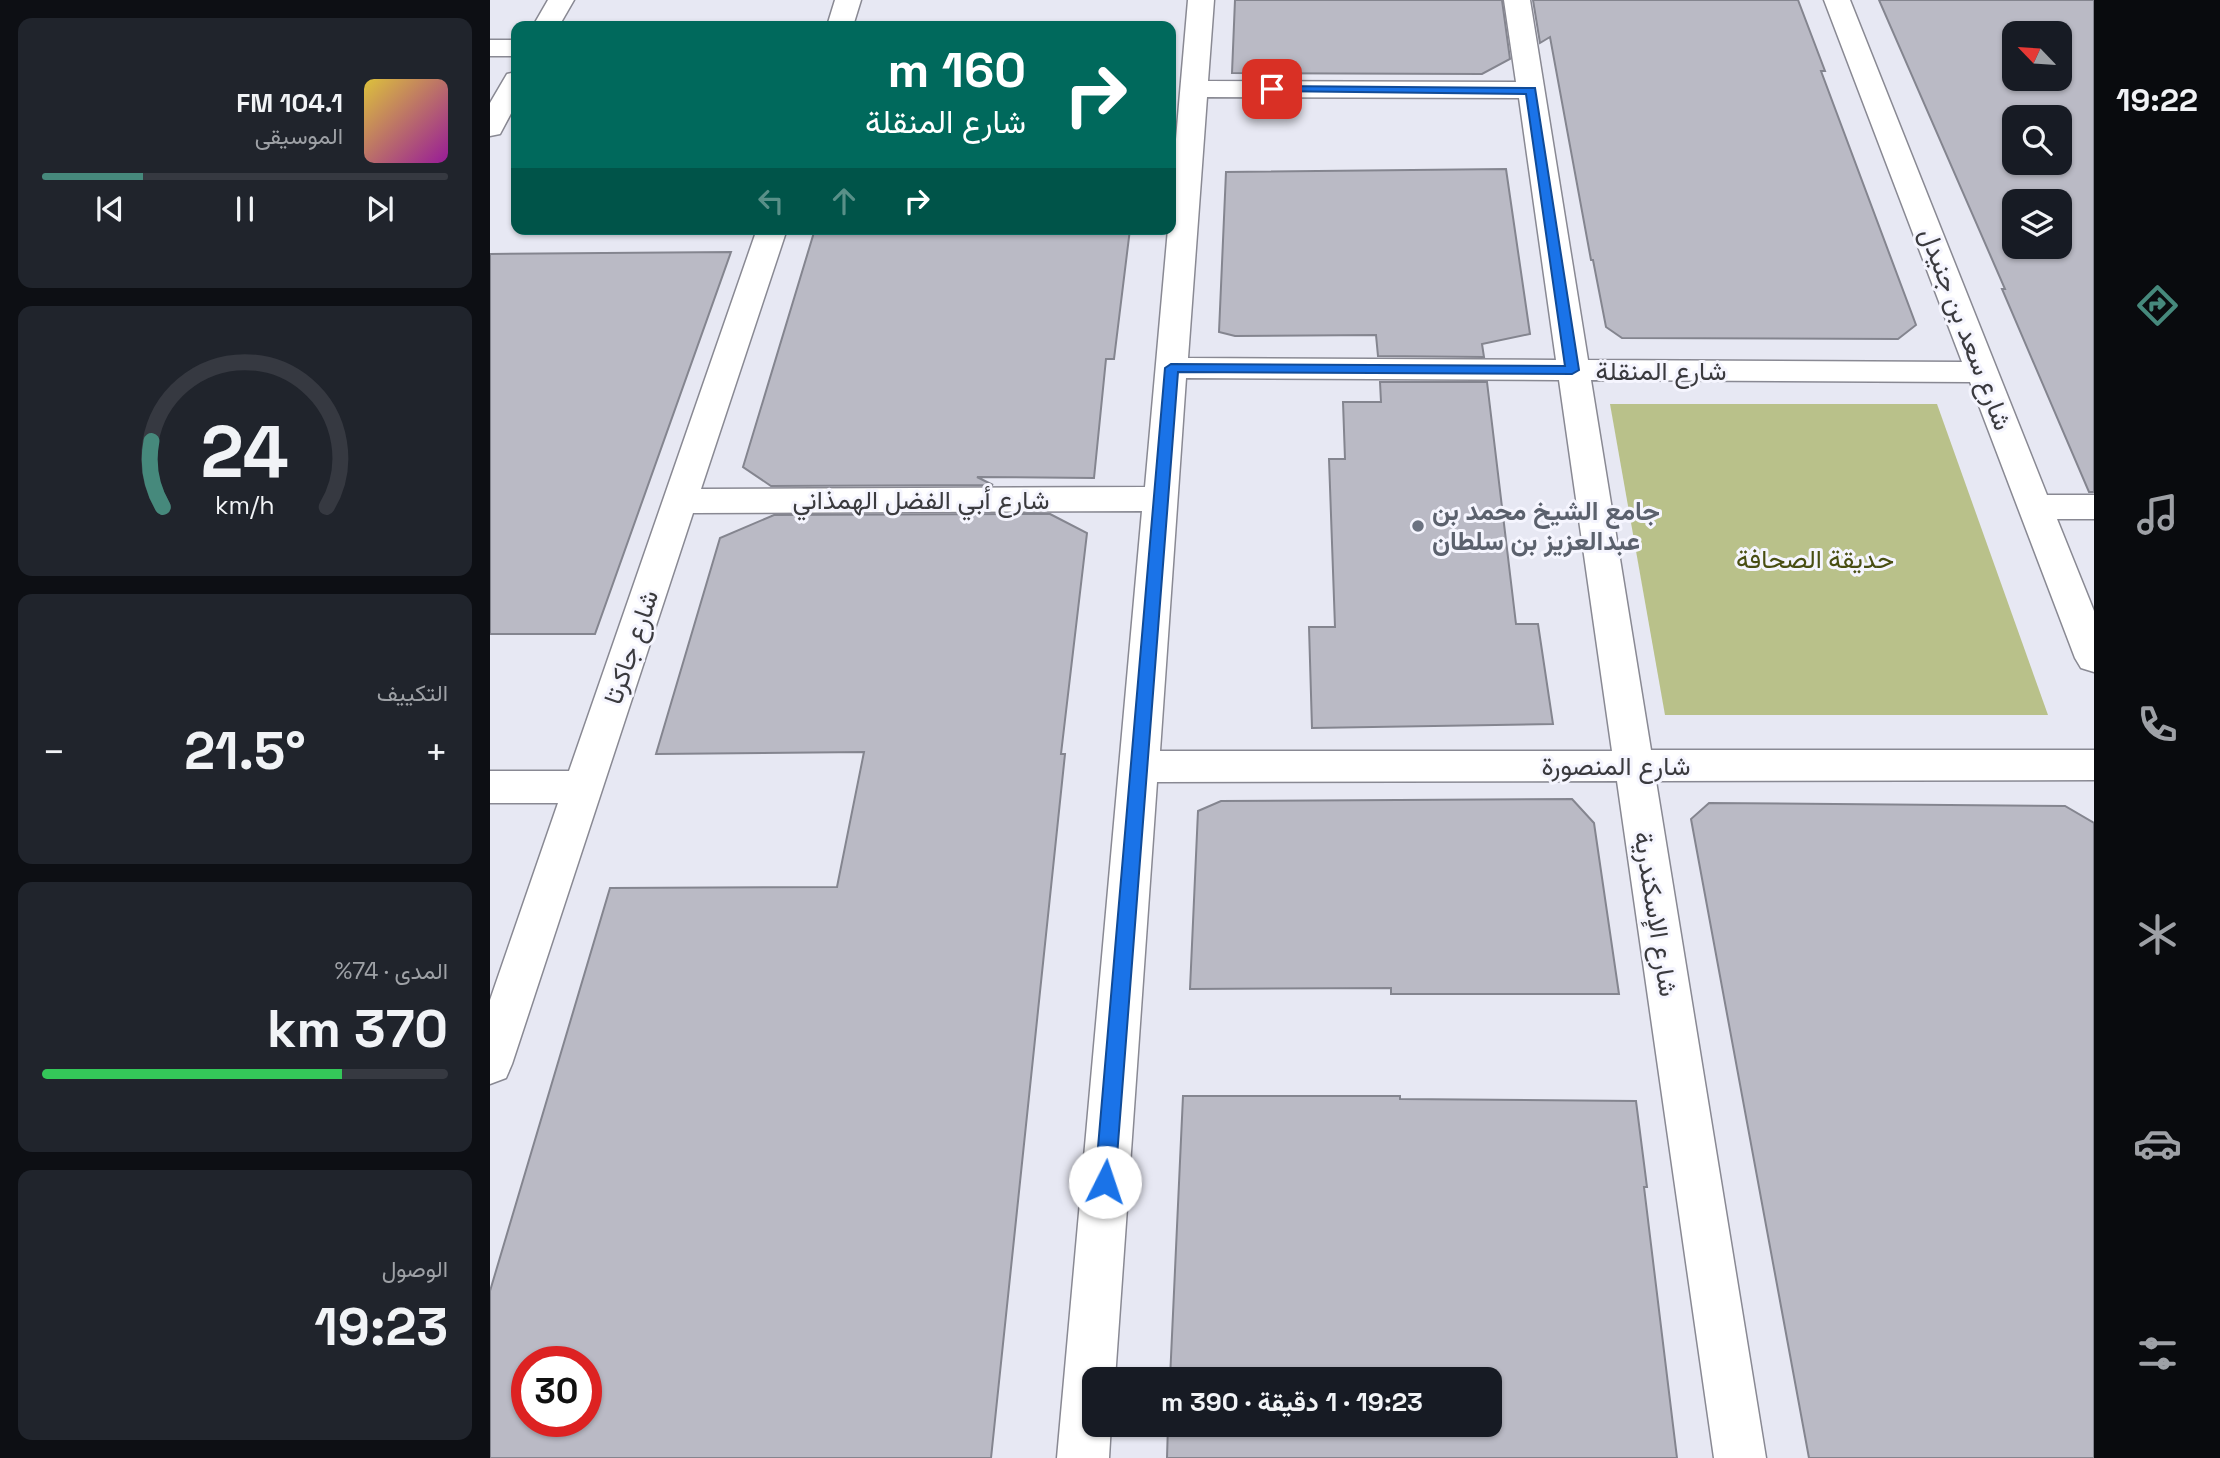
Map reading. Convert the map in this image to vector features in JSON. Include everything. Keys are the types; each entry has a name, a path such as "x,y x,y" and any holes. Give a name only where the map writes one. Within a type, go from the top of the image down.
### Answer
{"street":[{"path":"549,21 561,0"},
{"path":"842,21 849,0"},
{"path":"1083,1458 1201,0"},
{"name":"شارع الإسكندرية","path":"1517,0 1740,1458"},
{"name":"شارع سعد بن جنيدل","path":"1837,0 2094,658"},
{"path":"490,48 511,48"},
{"path":"490,128 511,89"},
{"path":"1194,89 1531,90"},
{"name":"شارع جاكرتا","path":"490,1064 770,235"},
{"name":"شارع المنقلة","path":"1171,368 1982,372"},
{"name":"شارع أبي الفضل الهمذاني","path":"682,500 1161,499"},
{"path":"2035,507 2094,507"},
{"name":"شارع المنصورة","path":"1137,767 2094,765"},
{"path":"490,788 583,787"}],"green space":[{"name":"حديقة الصحافة","path":"1610,404 1937,404 2048,715 1665,715"}],"building":[{"path":"1235,0 1502,0 1510,59 1482,74 1232,73"},
{"path":"1533,0 1798,0 1825,71 1821,71 1916,325 1898,339 1622,338 1606,327 1550,37 1540,43"},
{"path":"1879,0 2094,0 2094,492 2089,492 2002,289 2005,289"},
{"path":"1506,169 1530,334 1482,344 1484,357 1378,356 1376,335 1235,336 1219,332 1226,172"},
{"path":"813,235 1129,235 1114,359 1106,359 1094,478 977,477 993,485 771,486 743,467"},
{"path":"731,252 595,634 490,634 490,254"},
{"path":"1380,382 1487,382 1516,624 1538,624 1553,724 1312,728 1309,627 1335,627 1329,459 1345,459 1343,402 1381,402"},
{"path":"1050,514 1087,533 1061,754 1065,754 991,1458 490,1458 490,1291 610,888 837,887 864,752 656,754 720,538 774,515"},
{"path":"1572,799 1594,823 1619,994 1391,994 1391,988 1190,989 1198,811 1221,801"},
{"path":"1709,803 2065,806 2094,823 2094,1458 1809,1458 1691,819"},
{"path":"1183,1096 1400,1096 1400,1099 1636,1101 1677,1458 1167,1458 1168,1437 1502,1437 1502,1367 1171,1367"}],"place":[{"name":"جامع الشيخ محمد بن عبدالعزيز بن سلطان","path":"1418,526"}],"route":[{"path":"1105,1182 1171,368 1572,370 1531,90 1272,89"}]}
